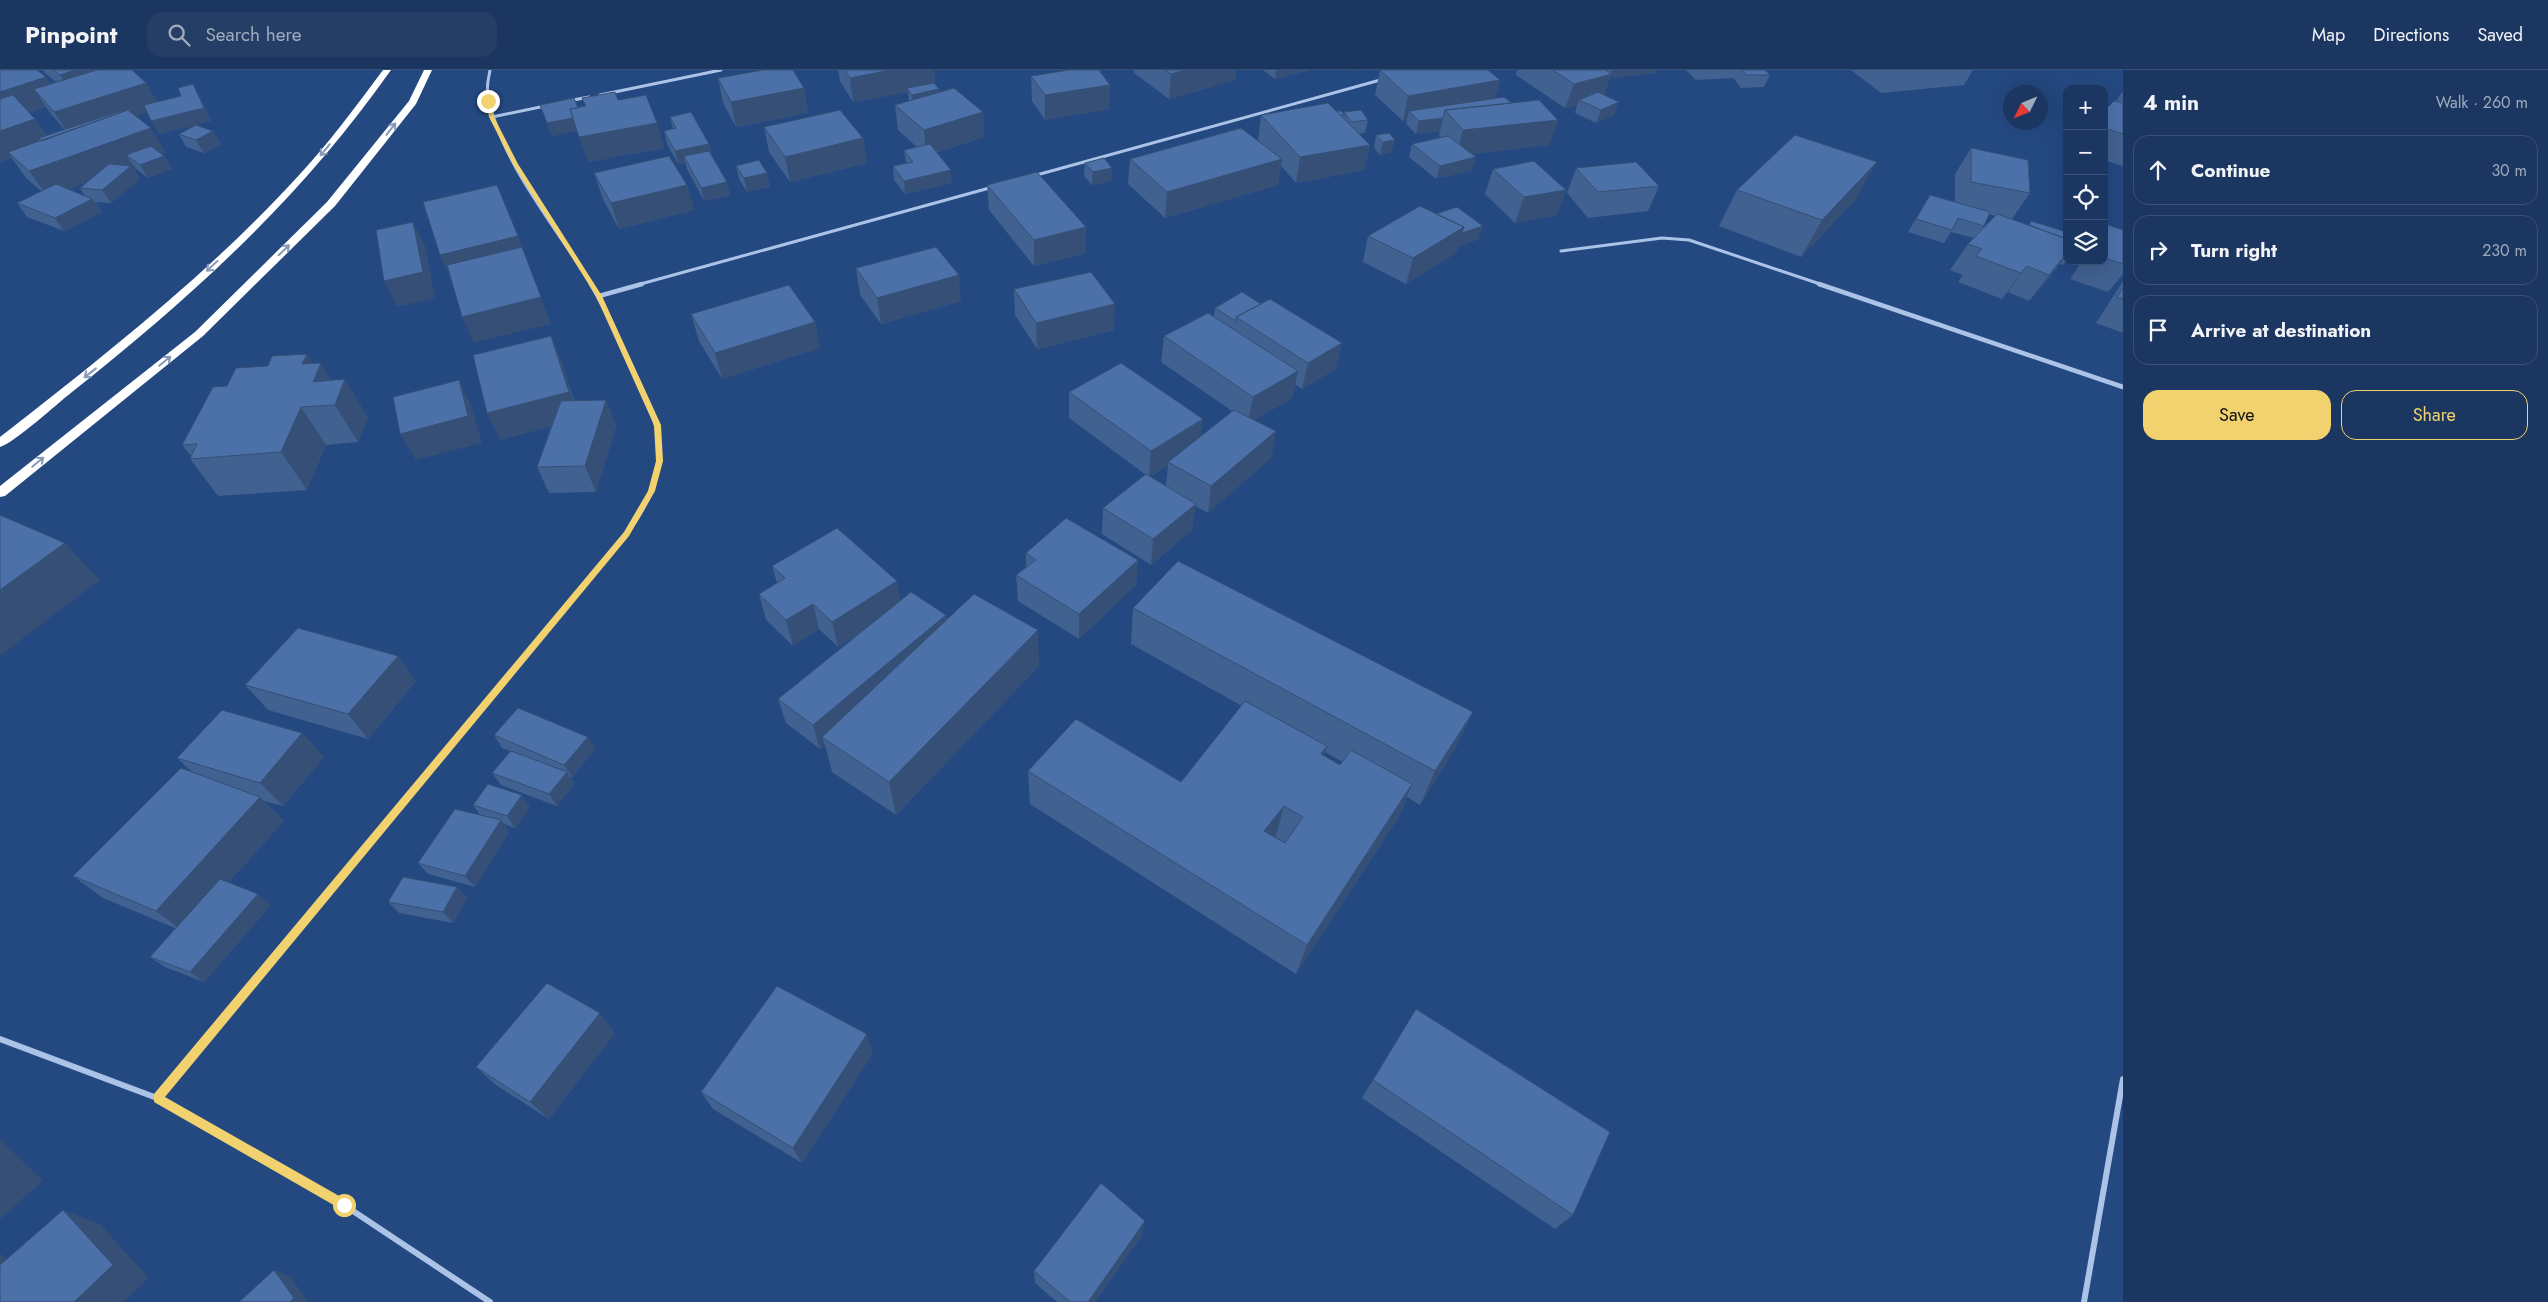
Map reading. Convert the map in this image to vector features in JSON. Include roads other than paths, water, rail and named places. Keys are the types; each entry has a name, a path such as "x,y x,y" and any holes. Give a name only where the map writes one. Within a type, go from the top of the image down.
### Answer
{"highway":[{"path":"0,443 143,331 282,200 366,101 387,70"},
{"path":"0,493 199,334 331,204 413,102 428,70"}],"street":[{"path":"157,1098 627,534 652,491 659,461 658,425 599,296 516,164 492,117 486,78 490,70"},
{"path":"559,103 721,70"},
{"path":"1023,179 1389,78"},
{"path":"492,117 549,105"},
{"path":"599,296 994,187"},
{"path":"1561,251 1662,238 1689,240 2123,387"},
{"path":"0,1039 157,1098 344,1205 490,1302"},
{"path":"2084,1302 2123,1079"}]}
